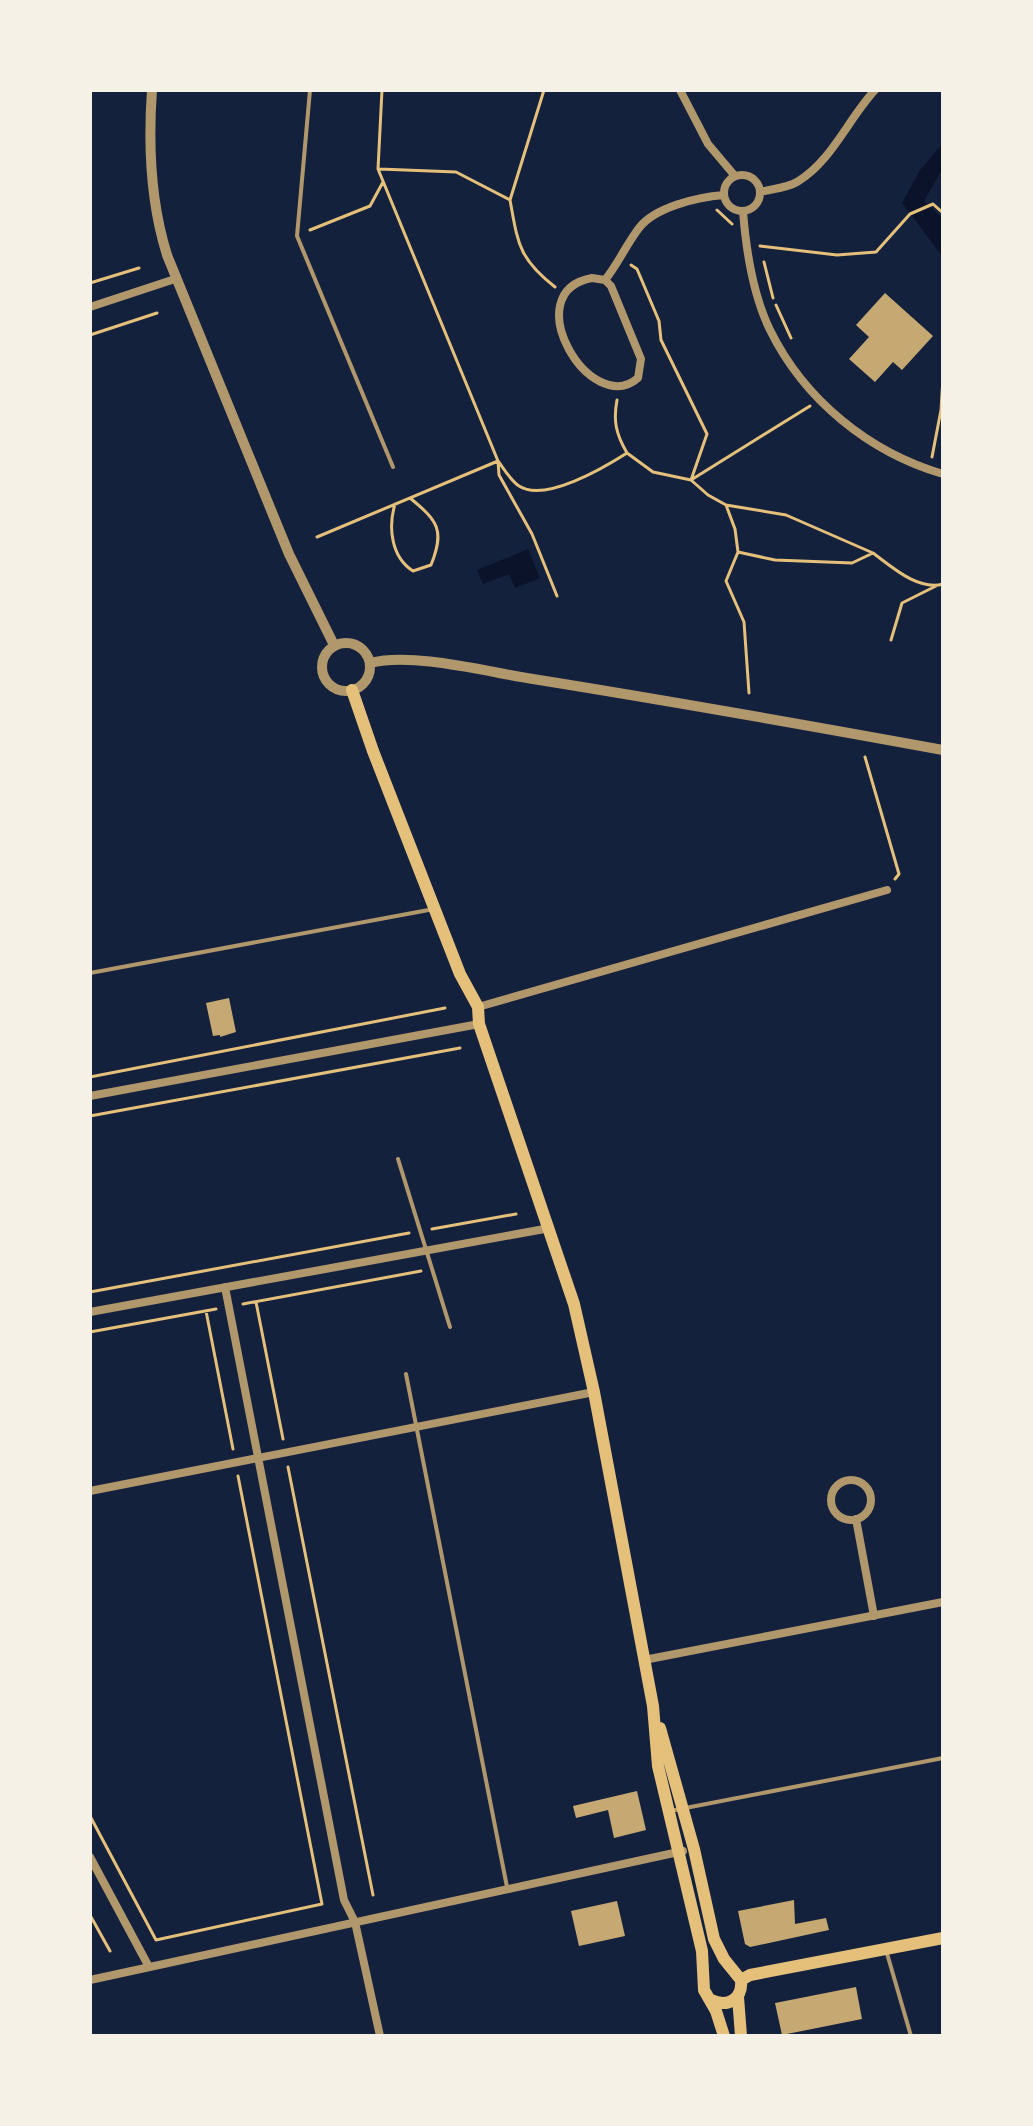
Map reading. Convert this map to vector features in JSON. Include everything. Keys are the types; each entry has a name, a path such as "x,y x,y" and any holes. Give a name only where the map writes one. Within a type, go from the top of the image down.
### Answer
{"main road":[{"path":"352,690 460,974 478,1007 479,1024 574,1304 594,1392 653,1706 694,1849 714,1939 741,1980 738,1997 741,2036"},
{"path":"653,1706 658,1766 702,1951 704,1990 711,2000 724,2036"},
{"path":"741,1980 750,1975 943,1938"},
{"path":"705,1977 716,1967 731,1968"},
{"path":"711,2000 728,2003 738,1997"}],"street":[{"path":"152,90 149,135 154,205 175,279 289,554 334,645"},
{"path":"680,90 708,144 735,176 750,177 755,181 760,192 753,207 743,211 729,206 724,195 725,186 735,176"},
{"path":"760,192 795,183 820,164 856,110 875,90"},
{"path":"605,280 641,224 669,207 706,196 724,195"},
{"path":"743,211 752,278 769,328 801,382 847,426 912,465 943,474"},
{"path":"90,307 175,279"},
{"path":"585,279 605,280 618,300 641,359 638,378 620,388 589,374 567,344 560,328 559,309 572,284 585,279"},
{"path":"348,642 367,654 370,663 366,680 352,690 336,689 322,673 324,657 334,645 348,642"},
{"path":"370,663 387,659 467,669 692,704 943,750"},
{"path":"478,1007 887,890"},
{"path":"90,1096 479,1024"},
{"path":"90,1312 550,1228"},
{"path":"225,1287 344,1900 355,1922 380,2036"},
{"path":"90,1491 594,1392"},
{"path":"849,1480 863,1484 870,1495 869,1508 856,1519 837,1515 831,1501 836,1486 849,1480"},
{"path":"856,1519 874,1616"},
{"path":"644,1660 943,1602"},
{"path":"90,1980 694,1849"},
{"path":"90,1857 149,1967"}],"lane":[{"path":"310,90 297,236 393,467"},
{"path":"90,973 436,909"},
{"path":"398,1159 450,1327"},
{"path":"406,1374 507,1889"},
{"path":"668,1811 943,1758"},
{"path":"886,1949 911,2036"}],"path":[{"path":"382,90 378,169 498,461 520,487 536,491 590,474 627,453"},
{"path":"544,90 510,200 519,248 541,276 565,294"},
{"path":"378,169 456,172 510,200"},
{"path":"297,236 370,206 383,182"},
{"path":"713,206 733,226 755,224 760,246 837,255 876,252 910,214 933,204 943,213"},
{"path":"764,260 774,301 792,339"},
{"path":"629,263 637,269 659,321 661,340 707,434 691,480"},
{"path":"90,283 139,268"},
{"path":"90,335 157,313"},
{"path":"943,378 941,410 932,457 943,458"},
{"path":"620,388 614,422 627,453 653,472 691,480 726,505 786,515 873,553 905,577 936,586"},
{"path":"691,480 820,400"},
{"path":"317,537 498,461"},
{"path":"498,461 499,475 532,534 557,596"},
{"path":"395,504 391,530 400,559 413,571 423,570 431,565 438,549 440,531 429,513 410,498"},
{"path":"726,505 735,529 738,552 726,581 744,622 749,693"},
{"path":"738,552 775,560 852,563 873,553"},
{"path":"891,640 902,603 943,584"},
{"path":"865,757 899,874 887,890"},
{"path":"90,1077 445,1008"},
{"path":"90,1116 460,1048"},
{"path":"90,1292 516,1214"},
{"path":"90,1332 432,1269"},
{"path":"256,1302 373,1895"},
{"path":"90,1816 156,1940 322,1904 206,1311"},
{"path":"90,1915 110,1951"}],"water":[{"path":"943,143 943,168 924,201 943,219 943,257 902,203 920,170"},
{"path":"528,549 540,578 515,588 509,574 483,584 477,570"}],"building":[{"path":"885,293 933,336 902,370 893,362 875,382 849,359 869,337 856,325"},
{"path":"229,998 236,1032 213,1036 206,1003"},
{"path":"637,1791 646,1830 614,1838 608,1810 576,1818 573,1806"},
{"path":"794,1900 795,1924 826,1918 829,1930 750,1947 745,1944 738,1911"},
{"path":"617,1901 625,1936 579,1946 571,1911"},
{"path":"856,1987 862,2019 782,2035 775,2003"}]}
